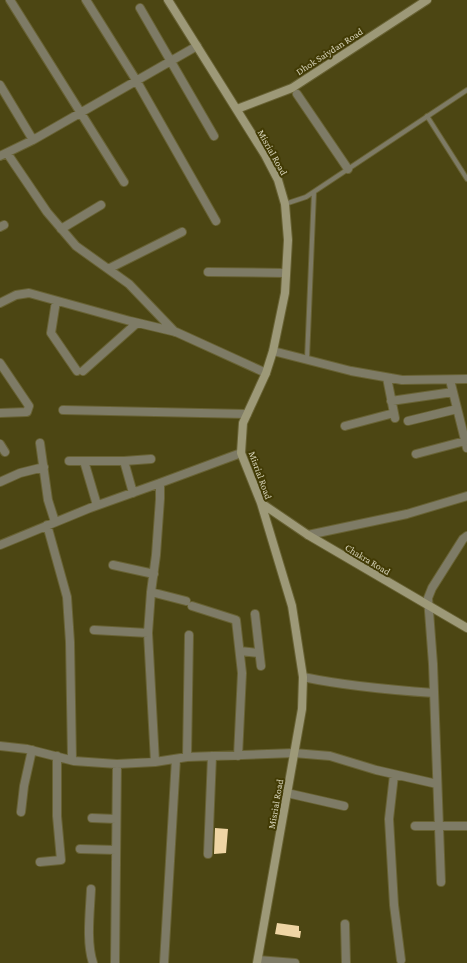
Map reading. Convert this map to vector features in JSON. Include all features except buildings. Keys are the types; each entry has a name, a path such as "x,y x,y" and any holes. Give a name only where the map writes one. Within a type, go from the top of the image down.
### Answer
{"main road":[{"name":"Misrial Road","path":"168,0 237,109 278,180 285,204 288,240 285,293 273,351 266,373 243,423 241,453 261,503 292,606 303,677 302,709 286,793 258,961"},
{"name":"Dhok Saiydan Road","path":"237,109 292,88 427,0"},
{"name":"Chakra Road","path":"261,503 308,535 467,628"}],"street":[{"path":"10,0 124,182"},
{"path":"86,0 136,80 216,221"},
{"path":"140,8 214,136"},
{"path":"176,332 129,284 76,246 47,212 3,155 33,140 197,46"},
{"path":"0,85 33,140"},
{"path":"297,94 348,169"},
{"path":"61,229 101,205"},
{"path":"108,269 182,232"},
{"path":"208,272 286,273"},
{"path":"0,303 16,295 29,293 176,332 266,373"},
{"path":"56,301 51,333 80,371 138,323"},
{"path":"273,351 351,371 387,378 402,380 450,380 467,378"},
{"path":"0,363 29,406 27,412 0,413"},
{"path":"345,426 394,415 387,378"},
{"path":"416,454 466,444 450,380"},
{"path":"391,401 453,392"},
{"path":"408,421 457,409"},
{"path":"63,410 247,414"},
{"path":"40,443 51,523 67,596 70,642 72,760"},
{"path":"0,444 5,452"},
{"path":"0,545 98,505 160,484 241,453"},
{"path":"69,460 124,461 151,459"},
{"path":"84,461 98,505"},
{"path":"124,461 134,493"},
{"path":"0,482 20,473 44,466"},
{"path":"155,762 148,633 154,574 160,484"},
{"path":"308,535 407,514 467,496"},
{"path":"441,882 434,693 428,598 432,588 467,536"},
{"path":"113,565 154,574"},
{"path":"151,592 236,620 242,673 238,756"},
{"path":"255,614 261,666"},
{"path":"94,630 148,633"},
{"path":"187,757 189,635"},
{"path":"240,651 259,653"},
{"path":"303,677 325,682 386,690 434,693"},
{"path":"0,746 32,750 72,760 117,764 212,756 294,753 330,756 376,770 437,784"},
{"path":"22,812 24,786 32,750"},
{"path":"40,862 61,860 57,816 57,756"},
{"path":"208,854 212,756"},
{"path":"164,963 176,759"},
{"path":"115,963 117,764"},
{"path":"394,774 389,819 394,905 401,960"},
{"path":"286,793 344,806"},
{"path":"92,818 116,819"},
{"path":"415,826 467,826"},
{"path":"80,848 116,850"},
{"path":"91,889 89,922 90,950 93,963"},
{"path":"345,924 346,963"},
{"path":"258,961 295,963"}],"lane":[{"path":"285,204 306,197 314,192 467,90"},
{"path":"427,116 467,179"},
{"path":"307,360 314,192"}]}
